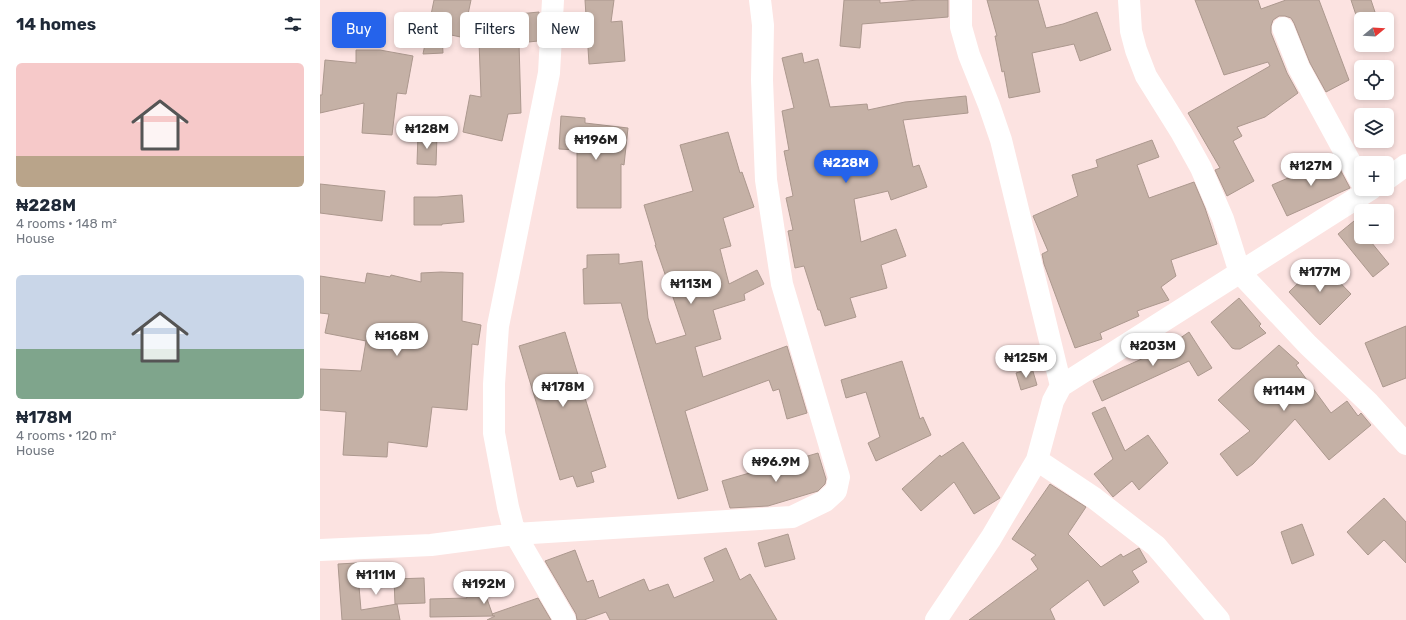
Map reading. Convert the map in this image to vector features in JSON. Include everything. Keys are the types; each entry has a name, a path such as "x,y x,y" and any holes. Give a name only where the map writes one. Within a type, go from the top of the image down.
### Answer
{"street":[{"path":"553,0 549,73 498,326 494,384 494,433 508,507 515,534 565,620"},
{"path":"320,550 430,545 515,534 792,517 826,501 836,491 839,477 782,284 766,180 762,80 763,25 760,0"},
{"path":"961,0 961,27 969,55 1001,140 1061,386"},
{"path":"1130,0 1131,31 1136,50 1146,76 1201,168 1223,219 1240,273 1308,345 1369,403 1406,444"},
{"path":"1283,28 1299,68 1354,167"},
{"path":"1394,174 1406,165"},
{"path":"936,620 991,538 1037,460 1053,401 1061,386 1240,273 1354,196"},
{"path":"1037,460 1094,498 1156,546 1219,620"}],"building":[{"path":"434,0 471,0 468,12 460,12 460,37 452,35 452,12 432,12"},
{"path":"585,0 614,0 611,22 622,21 625,61 589,64 588,48 594,48 594,12 586,12"},
{"path":"844,0 880,0 880,3 919,0 948,0 948,17 862,24 860,48 840,46"},
{"path":"987,0 1038,0 1046,28 1063,24 1097,12 1111,50 1080,61 1074,44 1032,53 1040,92 1009,98 995,36 997,36"},
{"path":"1195,0 1258,0 1261,9 1286,0 1319,0 1349,80 1326,92 1310,63 1291,18 1279,16 1273,20 1271,33 1287,73 1298,93 1265,117 1237,127 1242,136 1233,141 1254,181 1227,196 1215,170 1220,168 1188,113 1270,66 1268,62 1224,75"},
{"path":"1351,0 1371,0 1375,12 1355,12"},
{"path":"537,12 537,41 529,42 529,13"},
{"path":"424,48 443,48 443,53 423,54"},
{"path":"479,48 519,48 521,113 508,114 502,141 463,132 470,95 481,97"},
{"path":"356,50 380,50 413,56 406,94 397,93 392,135 362,133 364,103 320,113 320,95 322,95 325,60 356,63"},
{"path":"802,53 804,63 818,59 830,107 867,104 868,110 905,102 966,96 968,113 903,120 913,167 919,165 927,187 891,200 888,191 854,199 861,242 896,229 906,256 881,265 887,288 850,298 856,317 825,326 820,310 818,310 804,266 795,268 788,231 793,230 786,198 793,196 784,151 789,150 782,111 794,108 782,58"},
{"path":"561,116 585,118 585,123 628,128 624,165 621,164 621,208 577,208 577,150 559,149"},
{"path":"728,132 740,173 742,172 754,207 723,218 731,246 720,249 729,284 757,270 764,284 744,294 745,300 713,310 721,339 695,347 703,377 787,346 807,413 787,419 779,389 773,391 769,380 685,411 708,490 678,499 621,303 584,304 583,269 587,268 587,255 619,254 619,264 642,261 648,318 656,344 686,335 655,245 644,205 693,191 680,145"},
{"path":"418,134 437,135 436,165 417,164"},
{"path":"1152,140 1159,157 1137,165 1149,198 1194,182 1205,208 1217,244 1171,260 1176,276 1161,287 1169,300 1137,311 1139,316 1100,333 1102,339 1075,348 1044,264 1042,254 1048,251 1033,216 1078,196 1072,175 1098,167 1096,160"},
{"path":"1334,158 1350,188 1287,216 1272,185"},
{"path":"320,184 385,191 382,221 320,213"},
{"path":"462,195 464,222 442,225 414,225 414,197"},
{"path":"1354,221 1354,244 1373,244 1389,264 1373,277 1338,234"},
{"path":"1320,262 1351,294 1320,325 1289,292"},
{"path":"367,273 390,277 391,275 421,282 421,273 463,273 462,321 481,325 478,345 472,344 467,410 432,407 427,447 388,442 387,457 343,455 346,412 320,410 320,369 361,371 366,341 325,333 329,314 320,313 320,276 365,283"},
{"path":"1239,298 1261,324 1259,326 1266,333 1240,349 1235,349 1232,348 1211,322"},
{"path":"1406,326 1406,378 1383,387 1365,343"},
{"path":"565,332 606,467 591,472 594,482 577,487 573,476 560,480 519,346"},
{"path":"1189,332 1212,368 1198,376 1189,361 1102,401 1093,381 1177,343 1176,341"},
{"path":"1279,345 1299,363 1296,365 1331,413 1347,401 1358,416 1361,413 1371,425 1329,460 1295,419 1253,464 1237,476 1220,454 1250,431 1218,400"},
{"path":"902,361 920,419 923,417 931,435 876,461 868,443 880,437 866,392 846,398 841,380"},
{"path":"1032,368 1037,385 1021,390 1016,373"},
{"path":"1105,407 1125,451 1148,435 1168,463 1139,490 1132,481 1113,497 1094,474 1113,459 1092,413"},
{"path":"963,442 1000,498 974,514 954,482 921,511 902,489 940,455 941,457"},
{"path":"818,453 826,479 825,484 818,491 768,506 730,508 722,481"},
{"path":"1050,484 1086,507 1068,534 1101,567 1121,554 1123,557 1139,548 1147,562 1132,571 1139,582 1104,606 1088,580 1050,609 1055,620 969,620 1038,569 1031,559 1036,555 1012,539"},
{"path":"1384,498 1406,522 1406,563 1384,540 1368,555 1347,532"},
{"path":"1302,524 1314,555 1292,564 1281,532"},
{"path":"788,534 795,559 765,567 758,543"},
{"path":"726,548 740,580 750,574 777,620 610,620 606,612 584,620 577,620 576,614 545,561 575,550 587,582 593,580 599,598 644,579 649,591 668,584 674,598 714,581 704,558"},
{"path":"357,563 361,610 397,604 400,620 342,620 338,564"},
{"path":"478,573 492,614 538,598 551,620 487,620 495,616 430,617 430,599 467,598 461,579"},
{"path":"424,578 425,603 395,604 394,579"}]}
